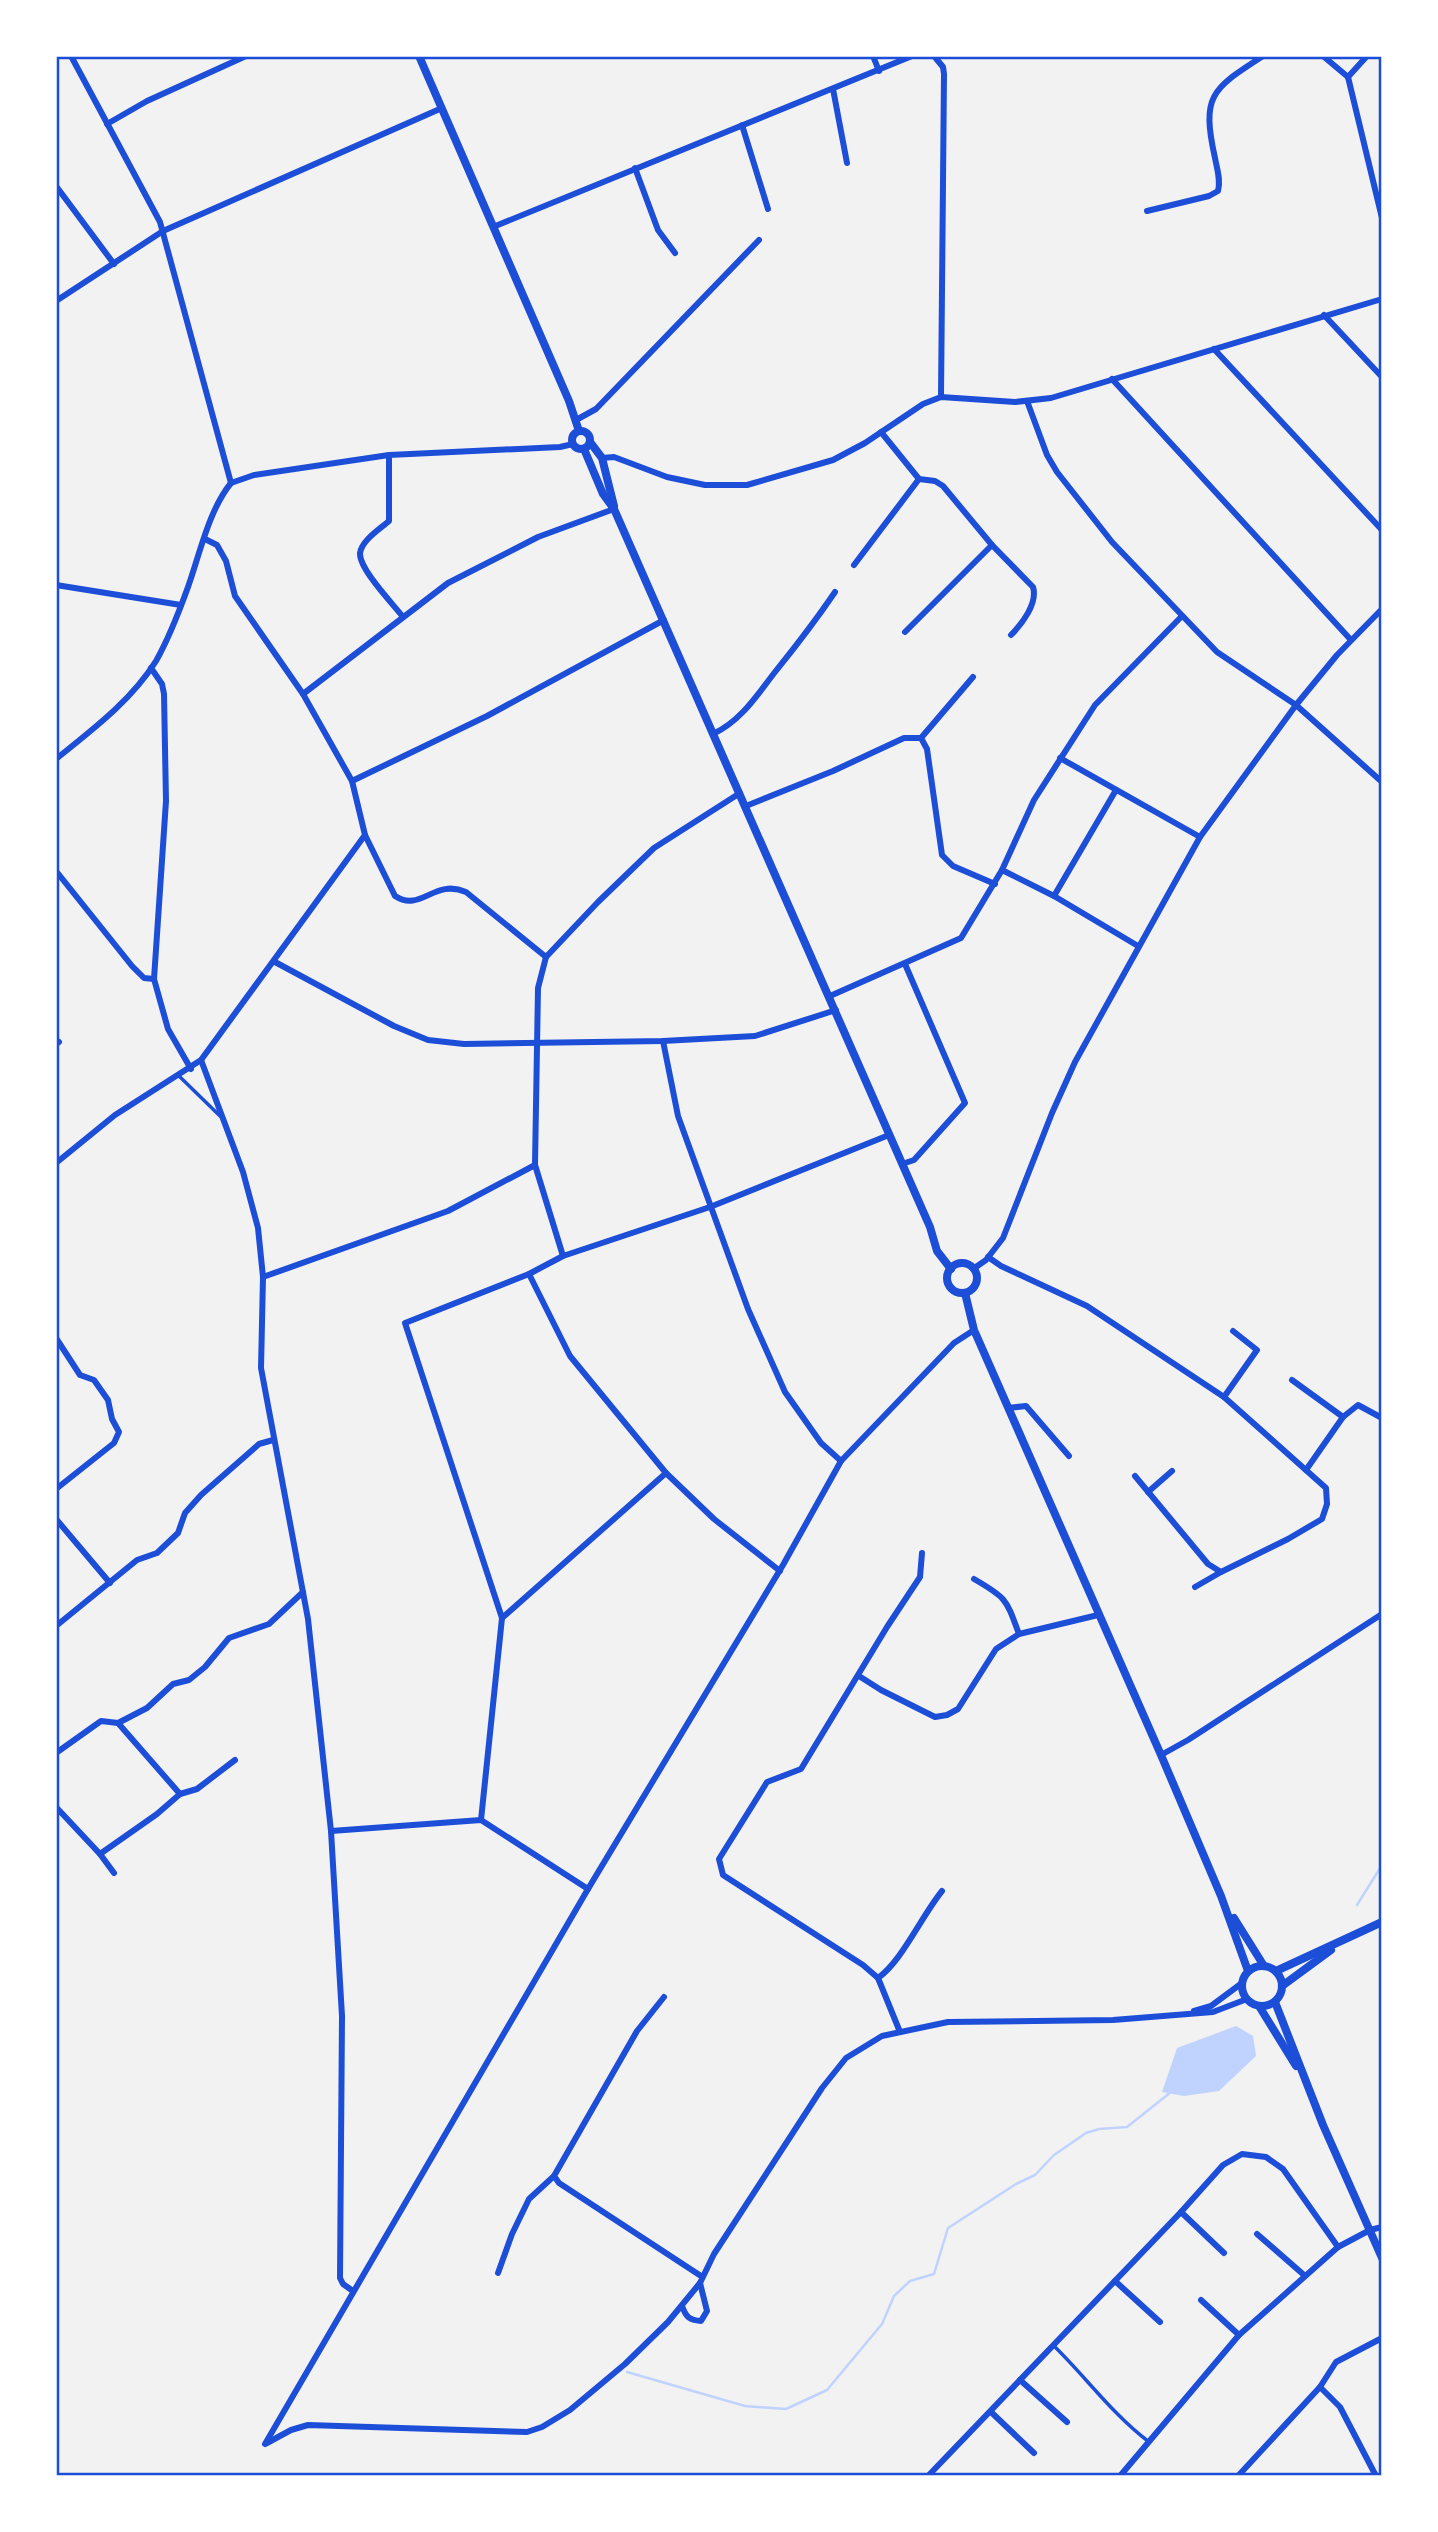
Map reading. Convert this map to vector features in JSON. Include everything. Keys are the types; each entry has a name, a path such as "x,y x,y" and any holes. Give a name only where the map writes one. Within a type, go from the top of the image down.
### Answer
{"street":[{"path":"71,56 163,231 231,483"},
{"path":"107,124 157,96 246,56"},
{"path":"419,56 579,431"},
{"path":"873,56 879,71"},
{"path":"493,226 912,56"},
{"path":"934,56 943,67 944,74 941,397"},
{"path":"1147,211 1209,196 1218,191 1220,181 1209,127 1213,98 1229,78 1263,56"},
{"path":"1323,56 1348,77 1382,218"},
{"path":"1348,77 1367,56"},
{"path":"833,89 847,163"},
{"path":"56,301 163,231 442,107"},
{"path":"742,125 768,209"},
{"path":"635,168 658,230 675,253"},
{"path":"56,186 114,264"},
{"path":"576,420 596,410 759,240"},
{"path":"602,458 614,457 667,477 692,483 733,487 820,465 853,450 923,404 941,397 1027,401 1051,398 1382,299"},
{"path":"1324,315 1382,377"},
{"path":"1214,349 1382,530"},
{"path":"1112,380 1351,640"},
{"path":"1027,401 1047,455 1057,472 1112,542 1224,658 1296,705 1382,782"},
{"path":"573,444 573,436 579,431"},
{"path":"579,431 587,434 587,445 603,494 614,509"},
{"path":"881,432 919,479 935,481 943,486 992,545 1033,587 1033,604 1011,635"},
{"path":"573,444 579,449 587,445"},
{"path":"56,759 112,713 151,668 181,605 218,499 231,483 254,475 389,455 560,447 573,444"},
{"path":"587,445 602,458 614,509 830,996 930,1227 937,1251 951,1269"},
{"path":"389,455 389,521 364,544 360,554 365,568 403,617"},
{"path":"854,565 919,479"},
{"path":"303,694 448,583 538,537 614,509"},
{"path":"205,539 217,545 226,561 236,596 303,694 352,781 365,835 395,896 403,901 415,901 443,888 455,887 466,892 546,957"},
{"path":"905,632 992,545"},
{"path":"56,584 181,605"},
{"path":"713,734 743,713 810,629 835,592"},
{"path":"973,1269 988,1257 1003,1238 1075,1062 1200,837 1296,705 1351,640 1382,609"},
{"path":"830,996 956,942 967,930 995,884 1034,800 1095,705 1182,616"},
{"path":"352,781 487,716 664,620"},
{"path":"151,668 162,684 164,694 166,801 154,979 168,1029 191,1069"},
{"path":"747,806 834,771 904,738 921,738 973,677"},
{"path":"921,738 927,749 942,855 953,866 995,884"},
{"path":"1060,758 1200,837"},
{"path":"1054,896 1116,790"},
{"path":"563,1256 535,1165 538,988 546,957 654,848 740,793"},
{"path":"56,1163 116,1115 191,1069 201,1060 365,835"},
{"path":"1002,870 1054,896 1138,946"},
{"path":"56,871 132,966 145,978 154,979"},
{"path":"275,962 394,1026 428,1040 464,1044 663,1041 755,1036 836,1010"},
{"path":"902,1164 914,1160 965,1103 905,964"},
{"path":"663,1041 678,1116 748,1309 785,1392 821,1443 841,1461"},
{"path":"201,1060 243,1172 258,1227 263,1277 261,1368 303,1592 331,1831 342,2016 340,2278 343,2284 353,2291"},
{"path":"481,1819 502,1618 405,1323 529,1274 563,1256 710,1207 889,1135"},
{"path":"263,1277 448,1211 535,1165"},
{"path":"988,1257 1001,1266 1087,1306 1224,1397 1326,1488 1327,1504 1322,1519 1195,1587"},
{"path":"960,1264 973,1269 977,1278 970,1291 955,1292 948,1285 947,1276 951,1269 960,1264"},
{"path":"529,1274 570,1356 666,1473 714,1519 780,1571"},
{"path":"965,1293 974,1329 1161,1755 1221,1896 1248,1971"},
{"path":"974,1329 954,1343 841,1461 780,1571 588,1889 265,2444 291,2430 308,2425 527,2432 542,2427 570,2410 625,2364 682,2306 817,2094 846,2058 882,2036 948,2022 1113,2020 1213,2012 1247,1999"},
{"path":"1224,1397 1257,1350 1233,1331"},
{"path":"56,1338 80,1375 94,1380 108,1400 112,1419 119,1432 114,1443 56,1489"},
{"path":"1292,1380 1343,1417"},
{"path":"1306,1470 1343,1417 1358,1405 1382,1418"},
{"path":"1008,1408 1026,1406 1069,1457"},
{"path":"56,1626 137,1560 157,1553 178,1533 185,1513 201,1495 259,1444 273,1440"},
{"path":"1148,1492 1172,1471"},
{"path":"502,1618 666,1473"},
{"path":"1135,1476 1208,1564 1221,1572"},
{"path":"56,1519 110,1583"},
{"path":"900,2032 878,1978 863,1965 723,1875 719,1859 767,1782 801,1769 920,1577 922,1553"},
{"path":"974,1579 1001,1594 1009,1606 1019,1634"},
{"path":"56,1753 101,1721 118,1723 147,1707 173,1684 189,1680 205,1667 229,1637 269,1624 303,1592"},
{"path":"1161,1755 1382,1614"},
{"path":"859,1676 935,1717 947,1715 958,1709 996,1649 1019,1634 1098,1615"},
{"path":"118,1723 180,1794"},
{"path":"100,1854 157,1815 180,1794 197,1789 235,1760"},
{"path":"56,1807 114,1873"},
{"path":"331,1831 481,1819 588,1889"},
{"path":"878,1978 890,1970 926,1911 942,1891"},
{"path":"1221,1896 1264,1966 1276,1971 1282,1986 1282,1992 1275,2001 1259,2006"},
{"path":"1276,1971 1382,1922"},
{"path":"1282,1986 1348,1938"},
{"path":"1182,2014 1211,2006 1242,1983 1248,1971 1264,1966"},
{"path":"1242,1983 1247,1999 1259,2006 1304,2079"},
{"path":"498,2273 512,2234 529,2199 554,2176 637,2031 664,1997"},
{"path":"1275,2001 1304,2079 1382,2258"},
{"path":"928,2476 1223,2165 1242,2154 1266,2157 1283,2169 1338,2247"},
{"path":"554,2176 559,2183 700,2279 707,2311 701,2320 686,2317 682,2306"},
{"path":"1181,2212 1224,2253"},
{"path":"1120,2476 1239,2335 1338,2247 1370,2230 1382,2227"},
{"path":"1257,2234 1304,2275"},
{"path":"1115,2281 1160,2322"},
{"path":"1200,2301 1239,2335"},
{"path":"1238,2476 1320,2387 1336,2362 1382,2338"},
{"path":"1020,2380 1067,2422"},
{"path":"1320,2387 1340,2407 1376,2476"},
{"path":"991,2412 1034,2453"}],"lane":[{"path":"179,1076 221,1116"},
{"path":"1053,2345 1083,2374 1110,2409 1149,2442"}],"water":[{"path":"1236,2026 1253,2036 1256,2056 1219,2091 1184,2096 1162,2092 1177,2048"}],"waterway":[{"path":"1357,1905 1382,1865"},
{"path":"627,2372 745,2406 786,2409 827,2390 882,2324 894,2296 910,2281 934,2274 948,2228 1016,2184 1035,2175 1054,2155 1086,2133 1127,2127 1171,2092"}]}
